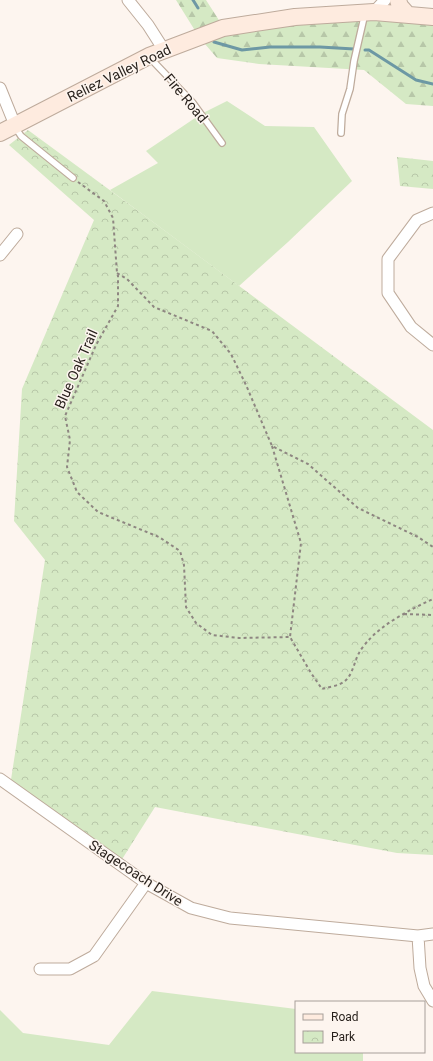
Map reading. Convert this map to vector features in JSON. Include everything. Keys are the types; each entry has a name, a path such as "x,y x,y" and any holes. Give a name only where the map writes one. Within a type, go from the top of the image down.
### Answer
{"main road":[{"path":"398,0 400,6 408,15"},
{"name":"Reliez Valley Road","path":"0,132 149,56 223,28 369,8 408,15 433,17"}],"street":[{"path":"128,0 148,25 164,50"},
{"path":"369,8 385,0"},
{"path":"0,88 14,125"},
{"path":"433,213 418,220 388,259 388,293 411,327 433,345"},
{"path":"0,256 17,234"},
{"name":"Stagecoach Drive","path":"0,779 146,883 191,908 230,918 418,936 433,934"},
{"path":"40,969 70,969 94,956 146,883"},
{"path":"418,936 420,968 424,986 433,1001"}],"lane":[{"path":"341,133 342,114 350,89 354,61 369,8"},
{"name":"Fire Road","path":"149,56 193,103 222,143"},
{"path":"14,125 21,136 73,178"}],"path":[{"name":"Blue Oak Trail","path":"73,178 104,201 113,218 118,276 118,306 96,346 65,416 70,440 67,466 77,492 98,512 159,538 180,551 184,565 186,607 196,623 212,635 239,638 290,637"},
{"path":"117,273 127,279 154,307 212,331 231,354 272,446 302,543 290,637 322,689 338,685 346,680 353,669 359,653 368,640 385,626 413,608 433,599"},
{"path":"272,446 308,464 358,508 418,537 433,547"},
{"path":"403,614 433,615"}],"green space":[{"path":"176,0 206,0 224,28 295,17 433,17 433,106 406,104 364,70 259,64 217,58 199,37"},
{"path":"227,101 265,126 314,127 352,181 239,286 110,190 158,163 146,151 201,114"},
{"path":"28,130 433,430 433,855 397,853 155,807 119,864 10,786 45,560 14,521 22,389 94,220 9,145"},
{"path":"397,157 433,161 433,189 400,186"},
{"path":"152,991 295,1009 295,1053 363,1053 363,1061 0,1061 0,1010 23,1033 109,1045"}],"waterway":[{"path":"193,0 198,8"},
{"path":"214,42 242,50 270,47 354,49"},
{"path":"365,50 369,50 416,80 433,84"}]}
